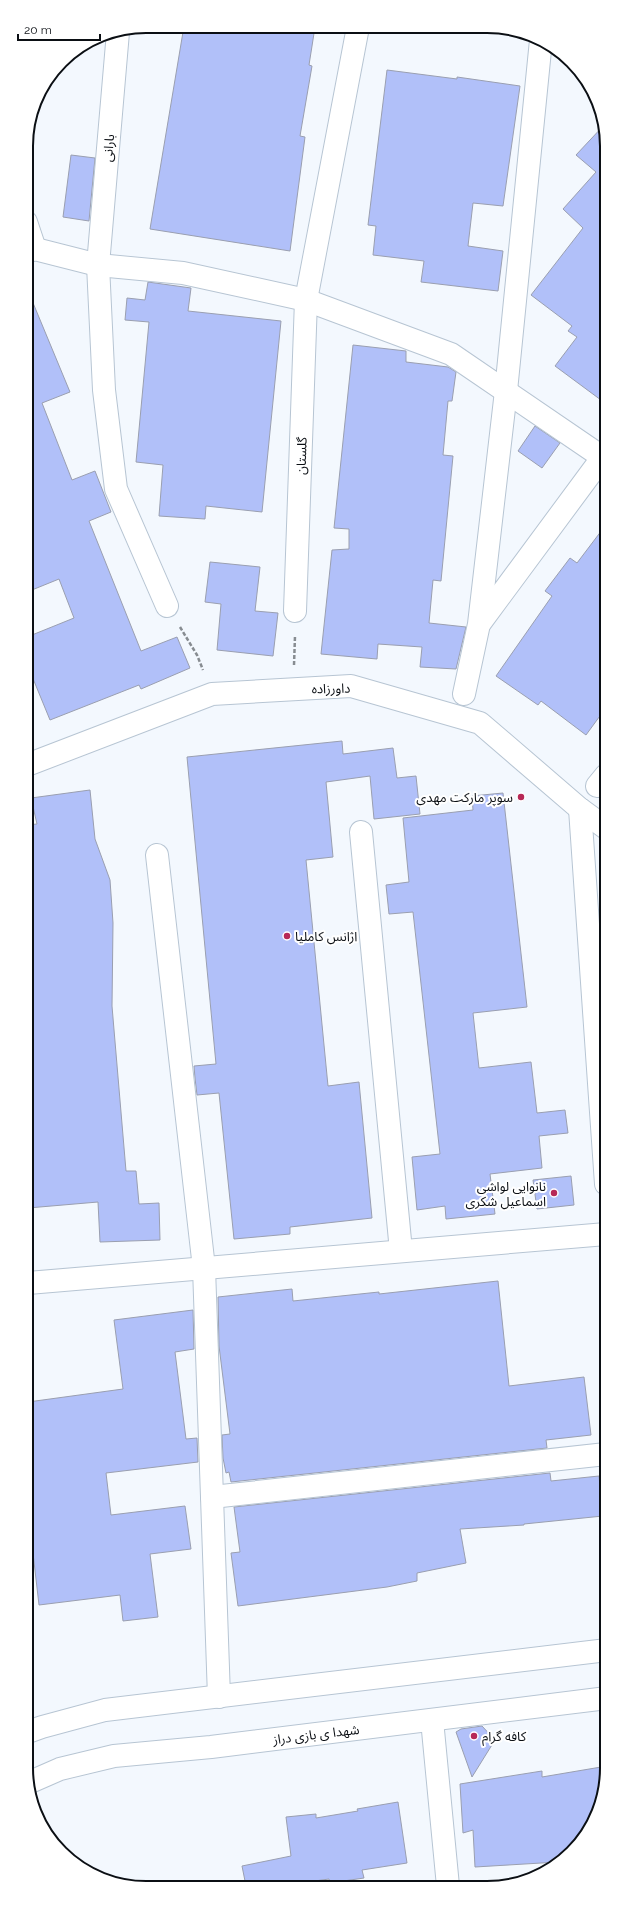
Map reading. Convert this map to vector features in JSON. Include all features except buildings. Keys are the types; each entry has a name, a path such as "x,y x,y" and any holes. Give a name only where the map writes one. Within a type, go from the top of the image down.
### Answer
{"street":[{"name":"گلستان","path":"295,611 306,300 357,33"},
{"name":"بارانی","path":"118,37 98,265 104,390 116,489 167,606"},
{"path":"464,694 479,624 506,391 540,47"},
{"path":"33,251 98,265 183,273 306,300 451,354 600,453"},
{"path":"479,624 600,461"},
{"name":"داورزاده","path":"33,763 212,694 352,686 480,723 580,809 600,824"},
{"path":"580,809 600,1097"},
{"path":"361,832 401,1251"},
{"path":"157,855 204,1268 219,1697"},
{"path":"33,1283 600,1234"},
{"path":"212,1497 600,1455"},
{"path":"33,1730 105,1710 600,1651"},
{"name":"شهدا ی بازی دراز","path":"34,1780 60,1769 114,1756 211,1747 600,1699"},
{"path":"432,1720 448,1881"}],"path":[{"path":"167,606 197,655 212,694"},
{"path":"294,689 295,611"}],"place":[{"name":"سوپر مارکت مهدی","path":"521,797"},
{"name":"اژانس کاملیا","path":"287,936"},
{"name":"نانوایی لواشی اسماعیل شکری","path":"554,1193"},
{"name":"کافه گرام","path":"474,1736"}]}
